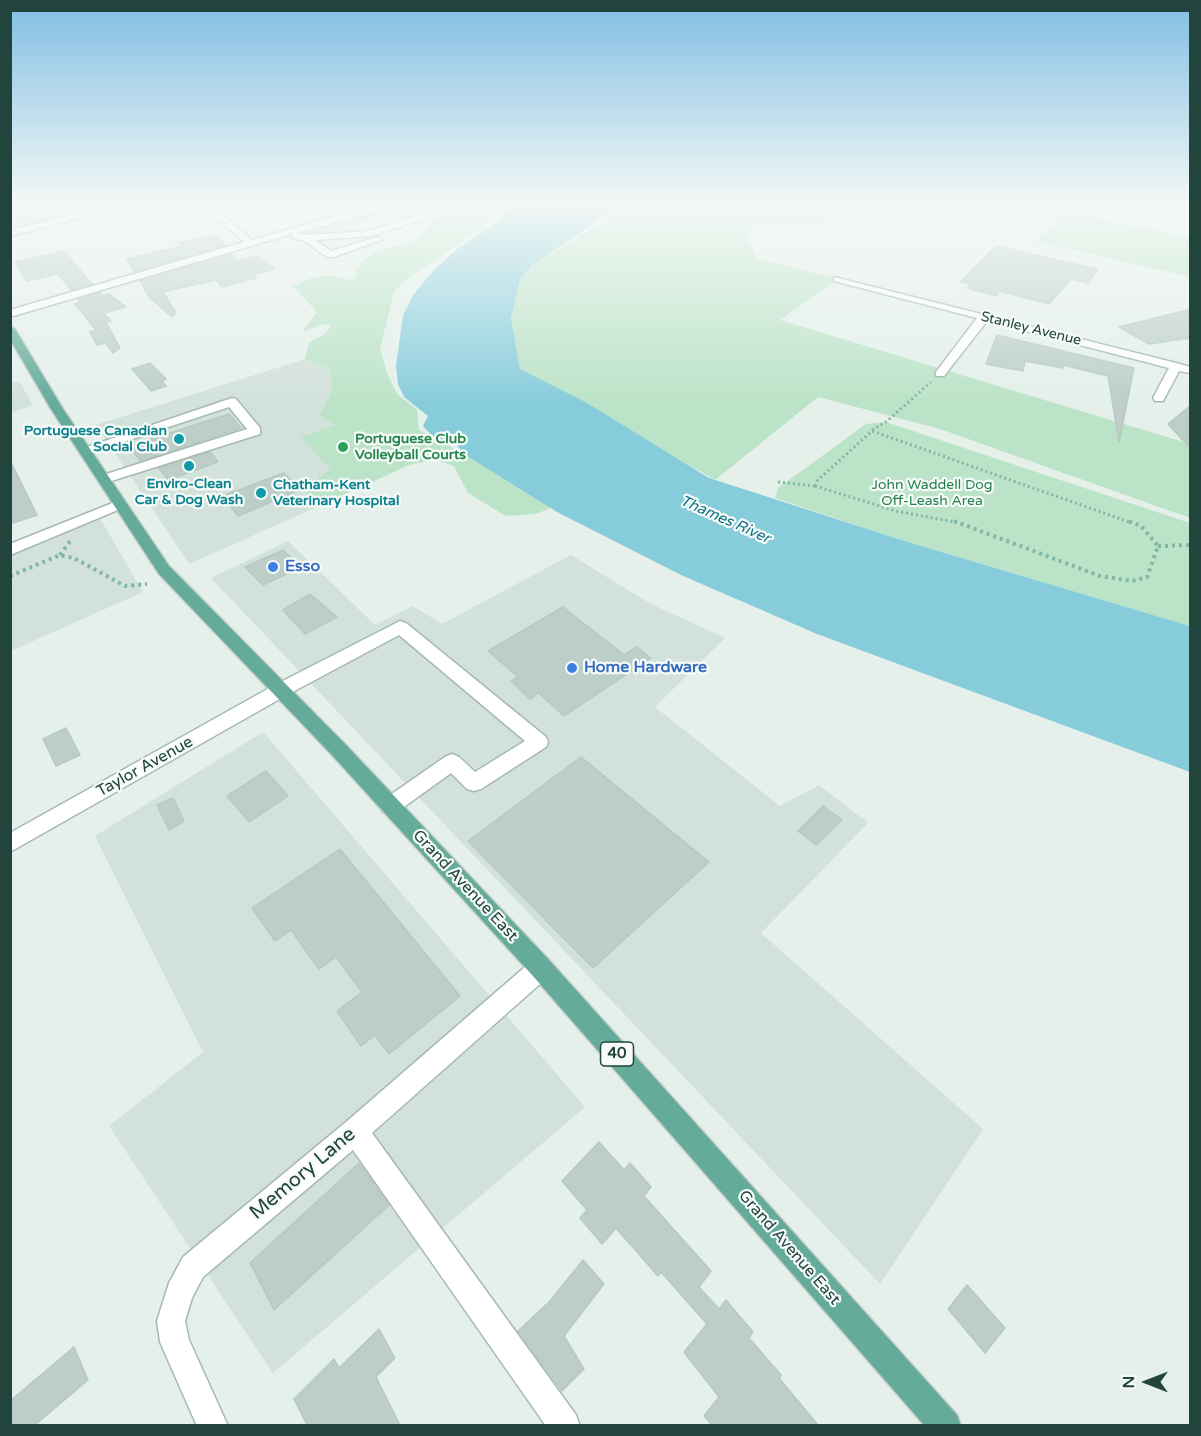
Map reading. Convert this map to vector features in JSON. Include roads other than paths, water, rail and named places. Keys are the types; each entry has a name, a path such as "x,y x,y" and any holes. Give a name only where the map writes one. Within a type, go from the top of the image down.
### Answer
{"main road":[{"name":"Grand Avenue East","path":"10,329 57,409 164,570 279,691 339,750 541,968 946,1425"}],"street":[{"path":"10,315 159,271"},
{"name":"Stanley Avenue","path":"837,279 1191,370"},
{"path":"940,374 984,317"},
{"path":"1159,398 1176,366 1191,360"},
{"path":"85,450 232,402 255,431 105,479"},
{"path":"10,550 120,504"},
{"name":"Taylor Avenue","path":"10,843 279,691 400,627 539,742 474,783 452,762 390,806"},
{"name":"Memory Lane","path":"213,1425 175,1342 171,1321 179,1293 194,1267 212,1249 355,1131 541,968"},
{"path":"355,1131 565,1425"}],"water":[{"name":"Thames River","path":"527,271 520,280 511,318 520,369 587,403 709,478 908,542 1190,626 1190,772 817,634 681,575 557,512 464,454 455,443 435,439 423,426 428,416 404,397 398,384 396,366 403,315 414,294 432,272"}],"place":[{"name":"Portuguese Canadian Social Club","path":"179,439"},
{"name":"Portuguese Club Volleyball Courts","path":"343,447"},
{"name":"Enviro-Clean Car & Dog Wash","path":"189,466"},
{"name":"Chatham-Kent Veterinary Hospital","path":"261,493"},
{"name":"Esso","path":"273,567"},
{"name":"Home Hardware","path":"572,668"}],"park label":[{"name":"John Waddell Dog Off-Leash Area","path":"932,493"}]}
